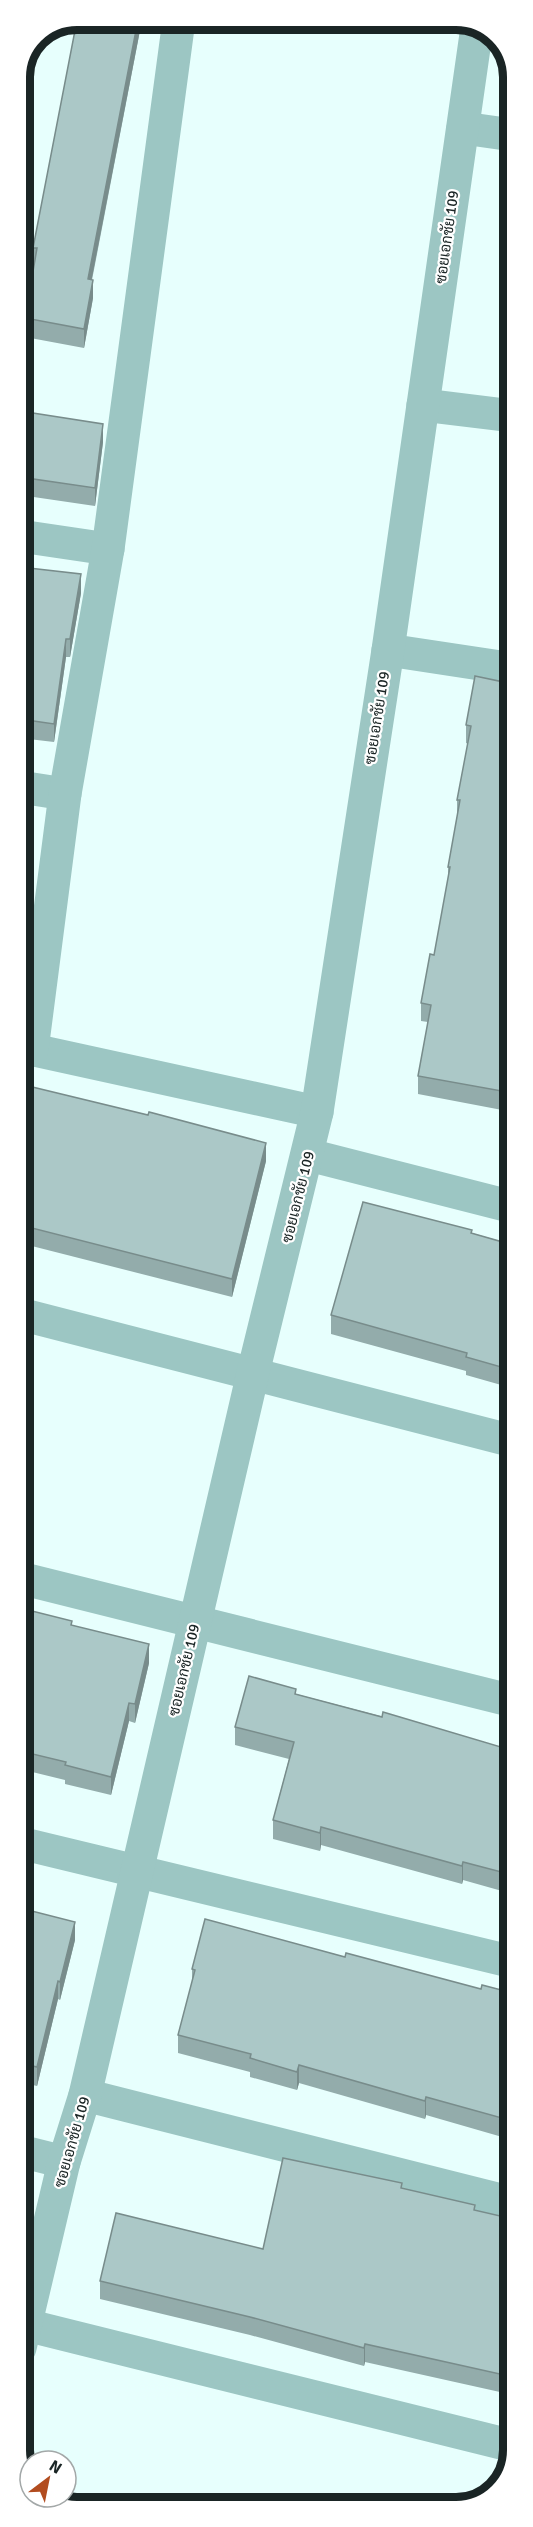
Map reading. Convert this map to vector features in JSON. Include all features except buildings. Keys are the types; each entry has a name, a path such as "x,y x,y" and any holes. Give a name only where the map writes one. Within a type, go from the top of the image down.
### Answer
{"street":[{"path":"30,1022 64,794 108,549 178,30"},
{"name":"ซอยเอกชัย 109","path":"30,2307 64,2162 85,2095 253,1373 309,1155 388,650 476,35"},
{"path":"463,129 503,134"},
{"path":"423,405 503,415"},
{"path":"30,537 108,549"},
{"path":"388,650 503,667"},
{"path":"30,789 64,794"},
{"path":"30,1050 317,1112"},
{"path":"309,1155 503,1204"},
{"path":"30,1317 503,1438"},
{"path":"30,1580 503,1699"},
{"path":"30,1845 503,1960"},
{"path":"85,2095 503,2200"},
{"path":"30,2154 64,2162"},
{"path":"30,2339 503,2444"}]}
